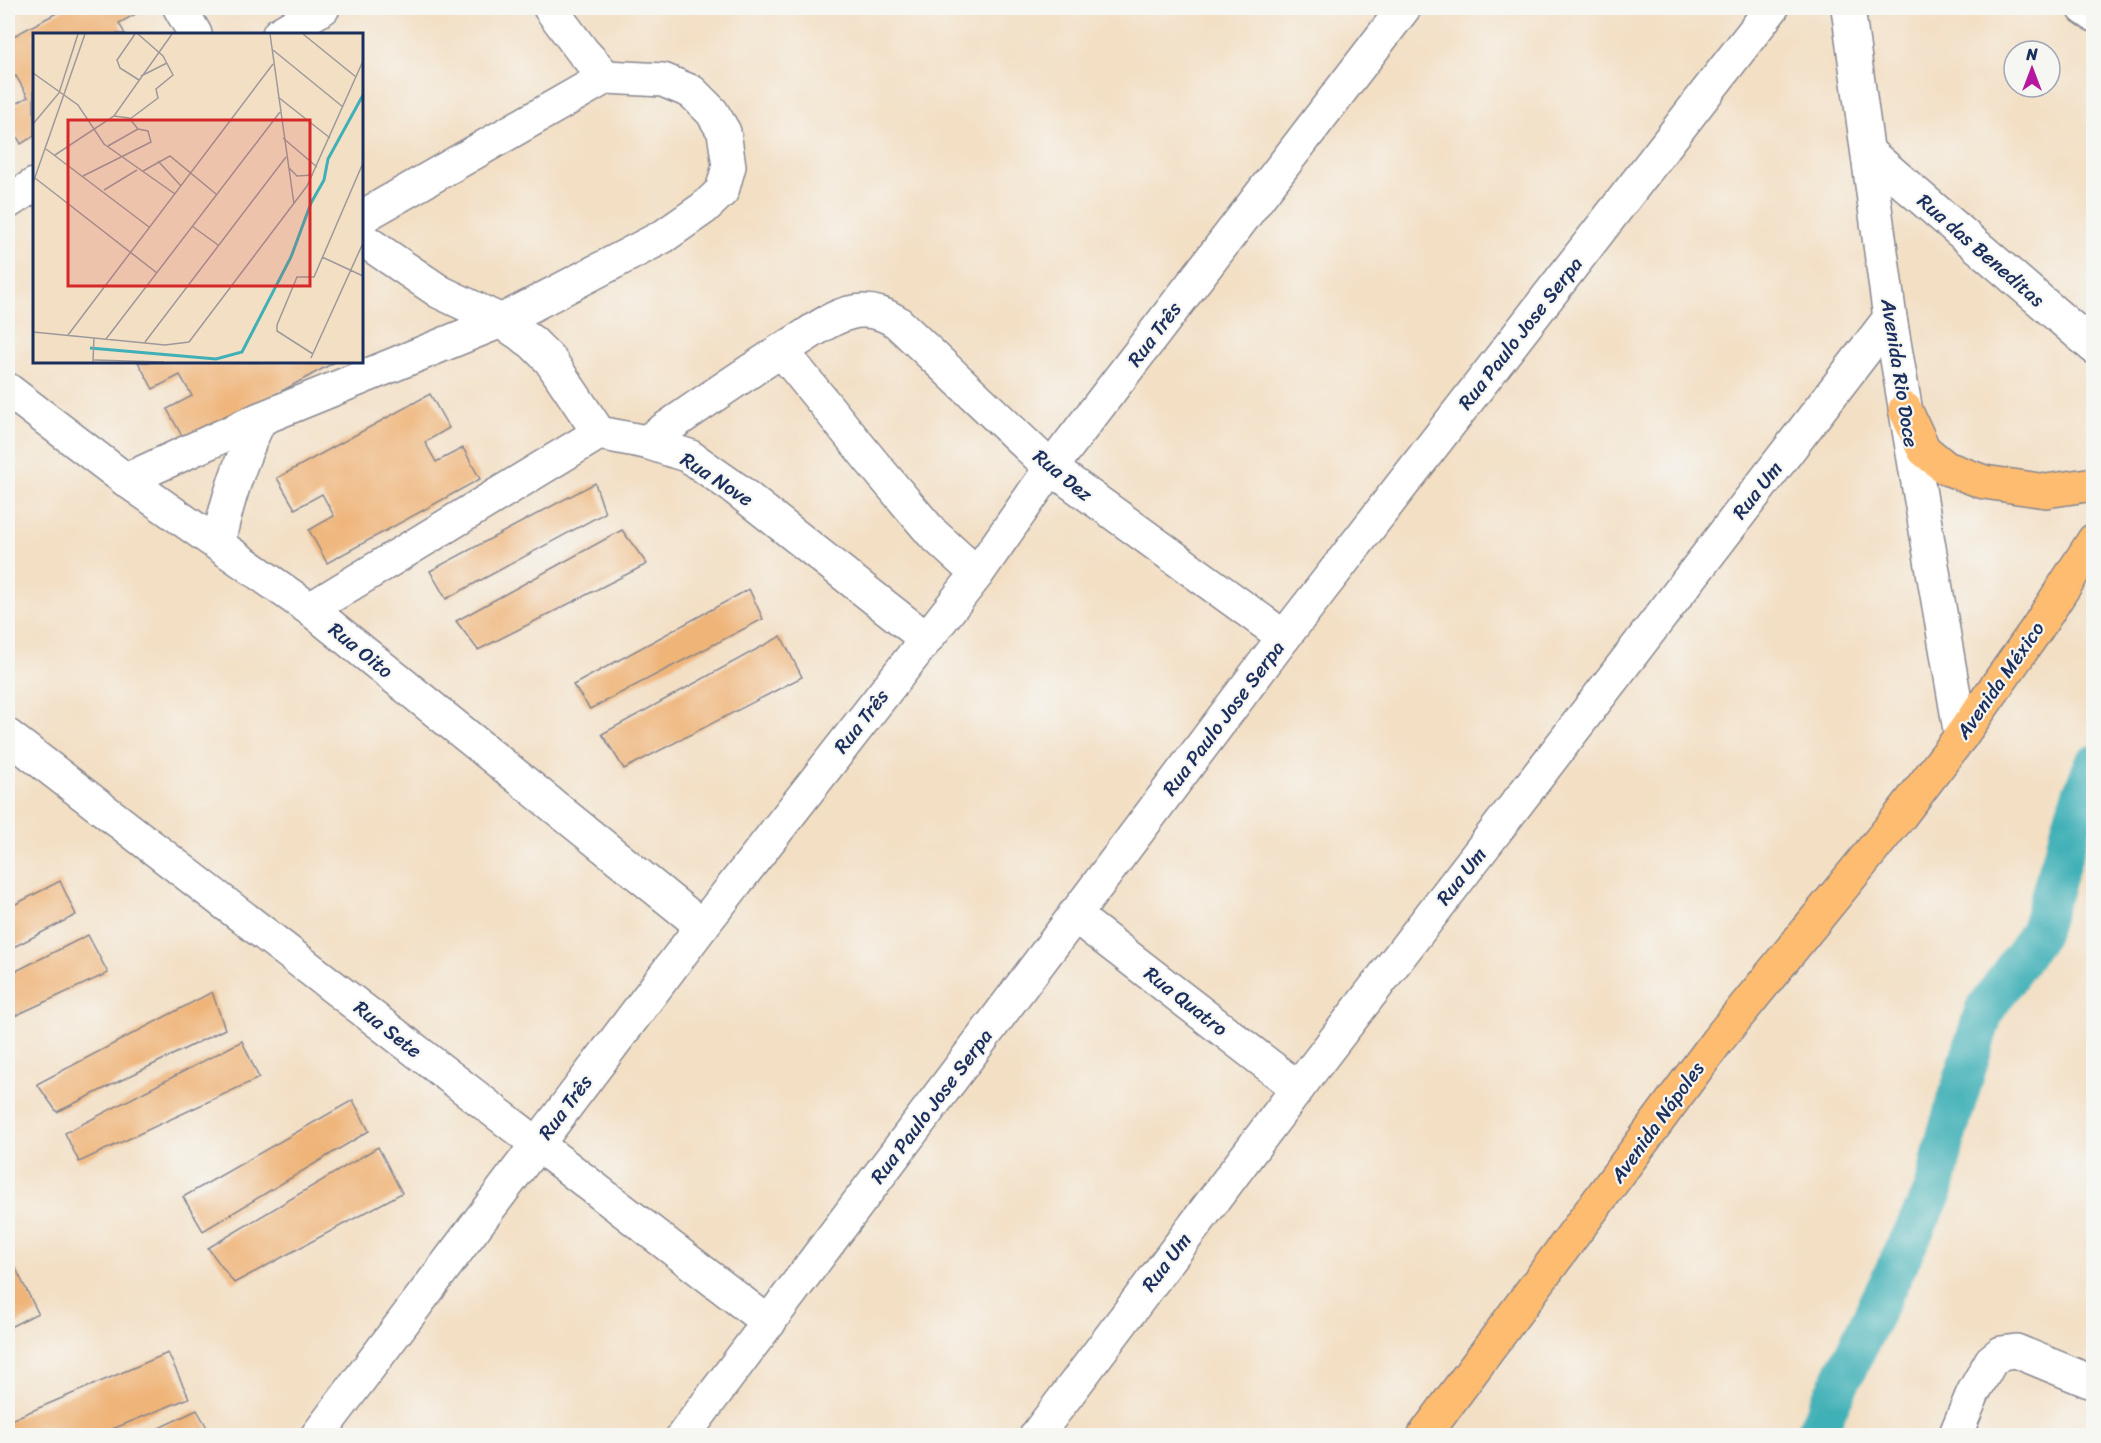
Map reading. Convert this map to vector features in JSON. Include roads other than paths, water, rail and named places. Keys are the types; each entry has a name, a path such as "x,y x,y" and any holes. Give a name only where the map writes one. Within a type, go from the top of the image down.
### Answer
{"main road":[{"path":"1905,410 1924,450 1946,468 1984,482 2046,491 2094,484"},
{"name":"Avenida México","path":"1900,816 1961,736 2036,630 2094,540"},
{"name":"Avenida Nápoles","path":"1424,1436 1717,1041 1900,816"}],"street":[{"path":"180,8 194,33"},
{"path":"281,33 323,8"},
{"path":"550,8 583,52 606,77"},
{"name":"Rua Três","path":"317,1436 702,926 977,574 1051,468 1404,8"},
{"name":"Rua Paulo Jose Serpa","path":"683,1436 1284,637 1772,8"},
{"name":"Avenida Rio Doce","path":"1848,8 1890,318 1961,736"},
{"path":"2084,8 2094,15"},
{"path":"126,480 260,419 501,321 664,236 704,208 722,191 729,166 724,132 712,112 692,92 663,80 606,77 363,216"},
{"name":"Rua das Beneditas","path":"1869,153 2094,347"},
{"path":"8,202 33,186"},
{"path":"310,609 599,433 550,360 532,342 501,321 441,292 363,240"},
{"name":"Rua Dez","path":"781,350 834,317 871,310 884,313 897,322 1051,468 1284,637"},
{"name":"Rua Um","path":"1036,1436 1298,1088 1890,318"},
{"path":"646,442 781,350 925,524 977,574"},
{"name":"Rua Oito","path":"8,390 126,480 310,609 702,926"},
{"path":"218,543 239,463 260,419"},
{"name":"Rua Nove","path":"599,433 646,442 689,456 736,489 925,638"},
{"name":"Rua Sete","path":"8,736 769,1323"},
{"name":"Rua Quatro","path":"1074,915 1298,1088"},
{"path":"1955,1436 1973,1393 1990,1361 2001,1353 2016,1352 2094,1383"}],"waterway":[{"path":"1814,1436 1934,1190 1947,1133 1984,1011 2039,933 2078,805 2094,765"}]}
